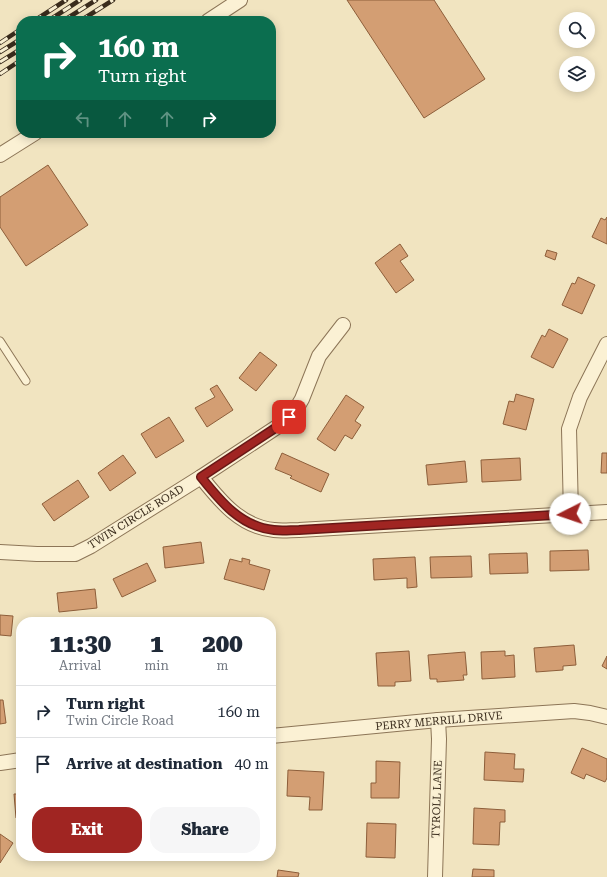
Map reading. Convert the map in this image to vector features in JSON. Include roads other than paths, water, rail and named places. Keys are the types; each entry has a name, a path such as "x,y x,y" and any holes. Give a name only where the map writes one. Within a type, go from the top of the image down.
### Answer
{"street":[{"path":"216,16 240,0"},
{"path":"0,155 26,138"},
{"name":"TWIN CIRCLE ROAD","path":"0,552 76,554 201,477 283,423 295,411 302,399 320,356 343,325"},
{"path":"570,514 570,429 580,397 607,344"},
{"path":"201,477 217,498 229,510 257,527 274,530 299,530 607,512"},
{"name":"PERRY MERRILL DRIVE","path":"276,736 438,720 574,711 590,713 607,718"},
{"name":"TYROLL LANE","path":"435,877 439,739 438,720"},
{"path":"0,762 16,760"}],"lane":[{"path":"0,341 26,381"}],"railway":[{"path":"42,16 66,0"},
{"path":"56,16 80,0"},
{"path":"71,16 96,0"},
{"path":"88,16 113,0"},
{"path":"0,43 16,32"},
{"path":"0,52 16,42"},
{"path":"0,62 16,52"},
{"path":"0,74 16,63"}]}
